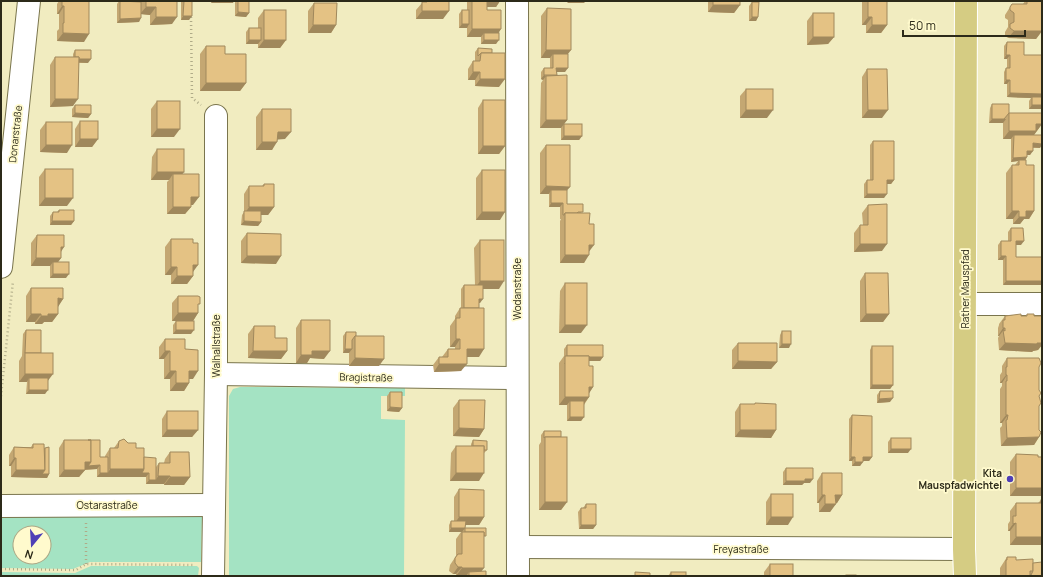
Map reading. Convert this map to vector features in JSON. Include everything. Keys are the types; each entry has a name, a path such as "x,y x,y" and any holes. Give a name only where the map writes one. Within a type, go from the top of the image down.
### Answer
{"main road":[{"name":"Rather Mauspfad","path":"965,576 966,1"}],"street":[{"name":"Donarstraße","path":"1,266 29,1"},
{"name":"Wodanstraße","path":"517,1 518,576"},
{"name":"Walhallstraße","path":"213,570 216,374 216,116"},
{"path":"966,304 1042,304"},
{"name":"Bragistraße","path":"216,374 517,378"},
{"name":"Ostarastraße","path":"1,506 213,505"},
{"name":"Freyastraße","path":"518,547 964,549"}],"path":[{"path":"191,16 192,98 216,116"},
{"path":"86,505 86,564"},
{"path":"1,569 76,570 86,564 213,570"}],"green space":[{"path":"240,387 405,388 405,396 381,396 381,419 405,420 404,576 229,576 229,396 233,389"},
{"path":"1,513 202,515 201,562 90,562 73,569 1,568"},
{"path":"91,566 197,566 199,568 198,576 1,576 1,572 75,573"}],"building":[{"path":"62,1 89,1 89,34 63,33 64,6 62,6"},
{"path":"120,1 141,2 141,18 120,19"},
{"path":"146,1 177,1 177,17 156,17 156,7 146,7"},
{"path":"184,1 192,1 192,16 183,16"},
{"path":"238,1 249,1 249,13 238,12"},
{"path":"449,1 449,11 422,11 422,2"},
{"path":"472,1 487,1 487,10 501,10 501,29 472,29"},
{"path":"713,1 740,1 740,5 713,5"},
{"path":"868,1 887,1 887,25 872,25 872,17 868,17"},
{"path":"1027,1 1042,1 1042,31 1014,31 1010,28 1010,24 1014,22 1014,13 1010,10 1010,7 1012,4 1027,4"},
{"path":"752,2 759,2 758,17 752,17"},
{"path":"314,3 337,3 336,25 313,25"},
{"path":"547,8 571,9 571,50 546,50"},
{"path":"264,10 286,10 286,40 264,40"},
{"path":"462,10 469,10 469,24 462,24"},
{"path":"813,13 834,13 834,37 813,37"},
{"path":"249,28 261,28 261,40 249,40"},
{"path":"484,33 499,33 499,40 484,40"},
{"path":"1007,42 1024,42 1024,55 1042,55 1042,94 1010,93 1010,80 1006,80 1006,68 1010,68 1010,55 1006,55"},
{"path":"206,46 225,46 225,54 246,54 246,83 206,83"},
{"path":"478,48 492,49 492,53 481,53 478,56"},
{"path":"75,50 91,50 91,59 79,59 79,57 75,57"},
{"path":"481,53 505,53 505,79 480,79 480,72 473,72 473,61 480,61"},
{"path":"553,54 568,54 568,68 556,68 557,75 544,75 544,68 553,68"},
{"path":"55,57 79,57 78,99 55,99"},
{"path":"867,69 887,69 888,110 868,110"},
{"path":"567,75 567,120 546,120 546,76"},
{"path":"746,89 773,89 773,110 746,110"},
{"path":"1032,97 1042,97 1042,105 1032,105"},
{"path":"483,100 505,100 505,146 483,146"},
{"path":"157,101 180,101 180,129 157,129"},
{"path":"992,104 1009,104 1009,113 1004,119 992,119"},
{"path":"75,105 91,105 91,114 75,113"},
{"path":"262,109 291,109 291,132 278,132 277,142 262,142"},
{"path":"1009,113 1042,113 1042,124 1036,124 1036,131 1009,131"},
{"path":"80,121 98,121 98,139 80,139"},
{"path":"46,122 72,122 72,145 46,145"},
{"path":"564,124 582,124 582,136 564,136"},
{"path":"1014,135 1042,135 1042,144 1033,143 1033,151 1027,151 1027,157 1013,158"},
{"path":"873,141 894,141 894,180 887,180 887,194 867,194 867,180 873,180"},
{"path":"546,145 570,145 570,187 546,186"},
{"path":"157,149 184,149 184,172 157,172"},
{"path":"1019,160 1026,160 1026,165 1034,165 1034,211 1026,211 1026,217 1019,217 1019,211 1012,211 1012,165 1019,165"},
{"path":"45,169 73,169 73,198 45,198"},
{"path":"482,170 505,170 505,212 482,212"},
{"path":"173,174 199,174 199,197 191,197 191,207 173,207"},
{"path":"264,184 274,184 274,207 249,207 249,186 264,186"},
{"path":"551,190 567,190 567,204 583,204 583,212 565,213 563,215 563,203 551,203"},
{"path":"887,204 887,244 860,244 860,225 868,225 868,205"},
{"path":"59,210 74,210 74,221 52,221 53,212 59,212"},
{"path":"244,211 261,211 261,222 244,221"},
{"path":"565,213 590,213 589,224 594,224 594,245 589,245 589,255 565,255"},
{"path":"1011,228 1023,228 1024,241 1016,241 1016,257 1042,257 1042,281 1006,281 1006,256 1001,256 1001,241 1011,241"},
{"path":"247,233 281,234 281,256 247,256"},
{"path":"37,235 64,235 64,247 61,247 61,258 36,258"},
{"path":"171,239 193,239 193,243 198,243 198,265 193,265 193,276 177,276 177,267 171,267"},
{"path":"480,240 504,240 504,281 480,281"},
{"path":"53,262 69,262 69,274 53,274"},
{"path":"865,273 888,273 889,314 866,314"},
{"path":"565,283 587,283 587,325 565,325"},
{"path":"464,285 483,285 483,299 479,299 479,308 464,308"},
{"path":"31,288 63,288 63,299 58,298 58,314 41,316 41,314 31,314"},
{"path":"178,296 200,297 198,313 178,313"},
{"path":"460,308 484,308 484,349 467,349 467,364 439,364 439,357 448,357 448,349 460,349 460,339 456,339 456,318 460,318"},
{"path":"1021,314 1021,316 1034,314 1034,316 1042,316 1042,343 1005,343 1003,330 1005,331 1005,328 1003,328 1003,320 1005,320 1005,316"},
{"path":"301,320 330,320 330,351 312,351 312,355 301,355"},
{"path":"176,321 194,321 194,330 176,330"},
{"path":"254,326 275,326 275,338 287,338 287,351 253,351"},
{"path":"26,330 41,330 41,353 25,353"},
{"path":"782,331 791,331 791,344 782,344"},
{"path":"346,332 356,332 356,336 352,340 352,349 345,349"},
{"path":"355,336 384,336 384,359 355,358"},
{"path":"165,339 185,339 185,349 198,350 198,371 189,371 189,383 176,383 176,371 170,371 170,351 165,351"},
{"path":"738,343 777,343 777,362 738,361"},
{"path":"567,345 603,345 603,357 567,356"},
{"path":"872,346 893,346 893,385 872,385"},
{"path":"25,353 53,353 53,374 25,374"},
{"path":"565,356 589,356 589,366 593,366 593,387 589,387 589,397 565,397"},
{"path":"1007,358 1039,358 1041,363 1039,367 1039,390 1041,393 1039,396 1041,403 1039,406 1039,430 1041,432 1039,437 1007,438"},
{"path":"29,378 48,378 48,390 29,390"},
{"path":"880,391 893,391 893,398 879,399"},
{"path":"390,392 402,392 402,408 390,407"},
{"path":"459,400 485,400 484,429 459,428"},
{"path":"570,401 584,401 584,417 570,417"},
{"path":"740,404 776,404 776,430 740,430"},
{"path":"167,411 198,411 198,430 167,430"},
{"path":"852,415 872,416 872,457 863,457 863,462 855,462 855,457 851,457"},
{"path":"544,431 561,431 561,437 544,438"},
{"path":"545,437 567,437 567,502 545,502"},
{"path":"891,438 911,438 911,449 891,449"},
{"path":"124,439 128,443 136,443 136,448 144,448 144,469 110,469 110,448 118,448 119,441"},
{"path":"64,440 91,440 91,462 85,462 85,470 64,470"},
{"path":"91,440 100,440 100,457 108,457 108,473 100,473 100,465 88,466 91,462"},
{"path":"473,440 487,441 487,450 484,450 484,446 473,446"},
{"path":"33,444 44,444 45,470 16,470 14,447 33,448"},
{"path":"456,446 484,446 484,473 456,473"},
{"path":"49,447 49,474 42,474 45,470 45,448"},
{"path":"170,452 189,452 190,477 158,476 159,463 170,463"},
{"path":"1016,454 1038,455 1038,457 1042,457 1042,488 1016,488"},
{"path":"144,457 156,458 156,480 149,480 149,473 142,473 144,469"},
{"path":"786,468 813,468 813,479 805,479 805,481 786,481"},
{"path":"822,473 842,473 842,495 835,495 836,504 825,504 825,495 822,495"},
{"path":"459,489 484,490 484,517 459,517"},
{"path":"771,494 793,494 793,517 771,517"},
{"path":"1016,503 1042,503 1042,537 1016,537 1016,523 1013,524 1013,516 1016,516"},
{"path":"586,504 596,504 596,525 581,525 581,508 586,508"},
{"path":"451,521 466,521 465,528 451,528"},
{"path":"465,528 486,528 486,536 484,536 484,532 465,532"},
{"path":"462,532 484,532 484,568 462,568 458,567 455,563 455,558 458,554 462,554"},
{"path":"1007,557 1016,557 1016,560 1033,559 1033,571 1030,571 1030,576 1006,576"},
{"path":"1042,562 1042,576 1030,576 1033,571 1033,563"},
{"path":"770,564 793,564 793,576 770,576"},
{"path":"486,571 486,576 469,576 469,572"},
{"path":"635,572 650,573 650,576 635,576"},
{"path":"671,572 686,572 686,576 671,576"}],"place":[{"name":"Kita Mauspfadwichtel","path":"1010,479"}]}
